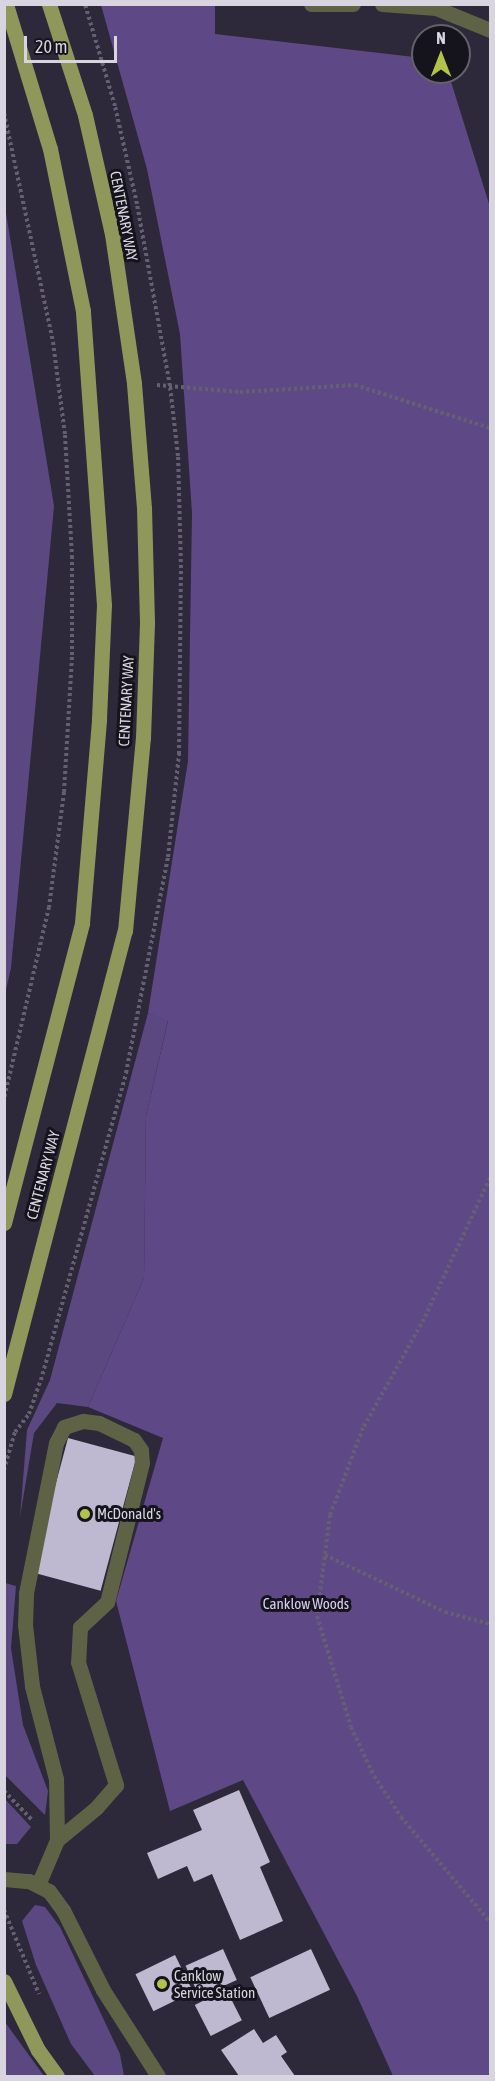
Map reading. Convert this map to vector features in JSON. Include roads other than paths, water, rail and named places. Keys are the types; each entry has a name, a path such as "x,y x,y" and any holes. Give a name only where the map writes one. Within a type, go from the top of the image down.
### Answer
{"main road":[{"path":"4,1223 82,923 99,720 104,605 101,520 83,311 50,149 6,4"},
{"name":"CENTENARY WAY","path":"4,1394 125,931 143,738 147,622 144,508 134,383 112,234 85,115 49,4"},
{"path":"4,1981 38,2050 57,2076"}],"lane":[{"path":"311,4 353,4"},
{"path":"382,4 436,8 490,30"},
{"path":"38,1886 57,1839 56,1779 32,1686 25,1625 26,1593 56,1443 64,1427 83,1421 99,1423 134,1440 141,1450 142,1463 107,1602 80,1627 78,1662 116,1785 96,1808 57,1839"},
{"path":"4,1879 12,1877 49,1891 63,1910 103,1990 154,2073"}],"place":[{"name":"McDonald's","path":"85,1514"},
{"name":"Canklow Service Station","path":"162,1984"}],"park label":[{"name":"Canklow Woods","path":"306,1604"}]}
